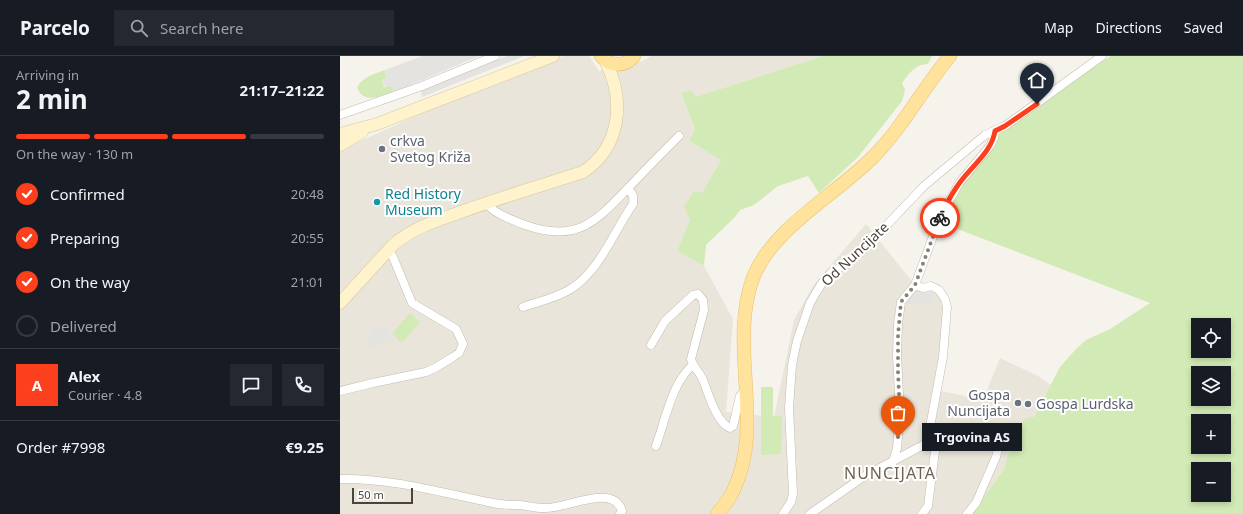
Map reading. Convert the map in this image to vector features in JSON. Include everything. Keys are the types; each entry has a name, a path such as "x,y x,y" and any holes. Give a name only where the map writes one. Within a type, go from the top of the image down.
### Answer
{"main road":[{"path":"717,514 727,503 734,490 740,477 744,461 746,389 743,334 744,315 747,296 761,262 771,248 795,223 856,172 883,146 932,78 950,56"},
{"path":"603,58 616,64 633,58"}],"street":[{"path":"340,115 422,86 495,56"},
{"path":"340,134 377,124 553,56"},
{"name":"Od Nuncijate","path":"783,514 791,502 793,494 789,408 792,365 797,341 810,304 822,283 831,273 849,262 862,251 924,186 986,135 1011,122 1102,56"},
{"path":"603,58 611,71 616,88"},
{"path":"340,303 400,238 430,223 486,203 583,172 592,166 600,159 611,139 615,128 617,113 616,88 619,73 633,58"},
{"path":"340,145 377,124"},
{"path":"893,462 898,448 900,415 898,324 901,302 915,285 941,215 960,182 990,146 994,138 995,131"},
{"path":"486,203 496,213 509,219 546,231 573,230 589,224 597,219 679,136"},
{"path":"523,307 565,292 583,280 606,248 633,204 634,198 632,193 627,189"},
{"path":"340,391 426,372 459,353 463,344 456,329 412,303 396,263 388,250"},
{"path":"915,285 923,288 931,286 939,290 945,299 947,307 943,357 927,443"},
{"path":"652,345 664,321 693,295 698,294 703,300 704,310 691,359 693,365 702,378 718,415 730,428 733,426 740,396 746,389"},
{"path":"656,446 677,384 684,373 693,365"},
{"path":"810,514 863,477 927,443 955,440 999,429 1000,442 996,457 976,503 967,514"},
{"path":"922,514 928,506 936,442"},
{"path":"340,479 381,481 432,490 495,504 552,509 579,501 609,499 618,504 621,513"}],"shaded area":[{"path":"422,56 479,56 394,92 391,85 385,87 382,80 387,78 385,70"},
{"path":"507,56 524,56 422,97 421,90"},
{"path":"563,56 589,56 599,71 643,61 651,56 823,56 695,97 681,95 695,129 689,141 721,160 702,194 677,251 704,266 733,319 726,412 774,417 794,320 812,287 866,224 915,285 931,286 945,299 937,390 983,400 1000,358 1038,376 1051,385 1034,417 1014,434 1015,443 1008,455 1004,469 972,514 340,514 340,150 434,108"},
{"path":"926,289 938,304 903,304 913,293"},
{"path":"377,325 383,330 386,327 389,329 393,341 369,349 366,339 372,327"}],"green space":[{"path":"823,56 932,56 928,64 923,64 916,67 902,83 905,90 902,101 858,157 819,193 808,176 778,186 754,205 740,210 735,217 706,245 704,266 677,251 690,220 684,207 694,191 702,193 721,160 689,141 695,129 681,94 691,90 695,97"},
{"path":"1111,56 1243,56 1243,514 972,514 1004,469 1008,455 1015,443 1014,434 1026,418 1034,417 1060,367 1086,340 1110,329 1150,303 942,223 953,199 1002,131 1037,108 1080,76"},
{"path":"385,70 387,78 382,80 384,87 391,85 394,92 373,98 363,96 357,87 359,84 369,76"},
{"path":"410,313 420,322 402,343 392,334"},
{"path":"761,387 773,387 773,416 782,416 781,454 761,455"}],"way so far":[{"path":"898,437 900,415 898,324 901,302 915,285 940,218"}],"place":[{"name":"crkva Svetog Križa","path":"382,149"},
{"name":"Red History Museum","path":"377,202"},
{"name":"Gospa Nuncijata","path":"1018,403"},
{"name":"Gospa Lurdska","path":"1028,404"},
{"name":"Trgovina AS","path":"898,437"}],"district":[{"name":"NUNCIJATA","path":"890,473"}],"route":[{"path":"940,218 960,182 990,146 994,138 995,131 1005,126 1037,104"}]}
